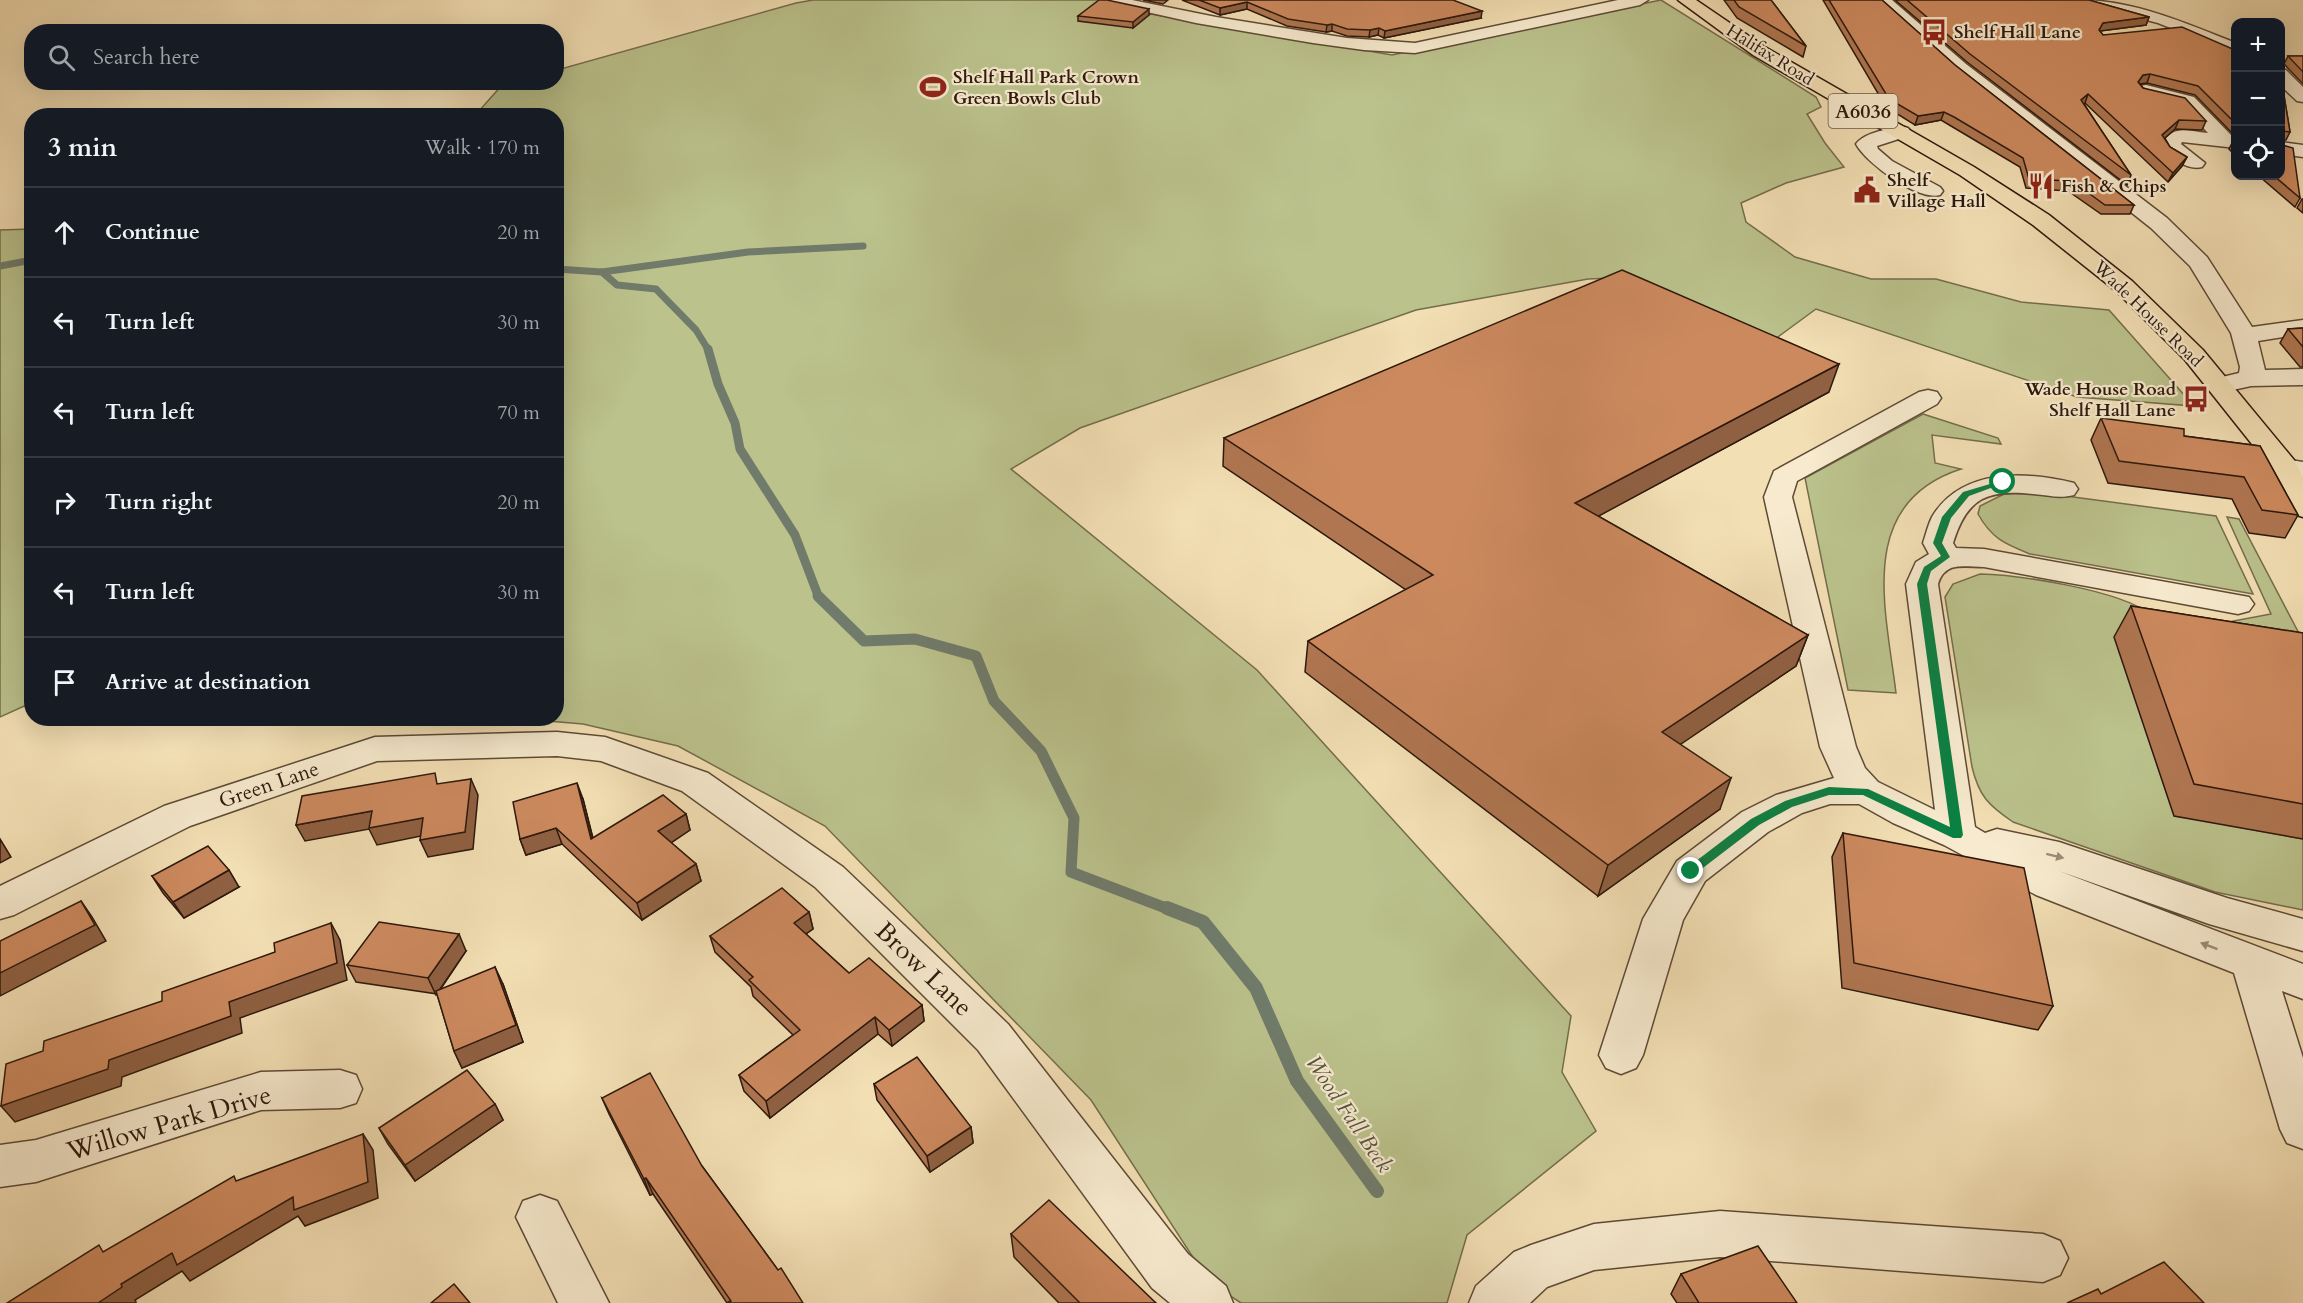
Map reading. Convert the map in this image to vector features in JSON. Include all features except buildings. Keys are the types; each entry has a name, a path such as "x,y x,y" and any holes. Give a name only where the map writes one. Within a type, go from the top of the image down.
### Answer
{"highway":[{"name":"Halifax Road","path":"1686,0 1759,51 1967,171 2041,220"},
{"name":"Wade House Road","path":"2041,220 2124,286 2194,355 2294,468 2303,508"}],"street":[{"path":"1113,0 1214,22 1355,45 1391,48 1415,48 1640,0"},
{"path":"1883,0 1893,12 1960,68 2159,223 2199,262 2244,336 2253,367 2251,378"},
{"path":"2087,0 2164,20 2231,47"},
{"path":"2123,9 2157,1"},
{"path":"2151,32 2185,28"},
{"path":"2285,79 2303,96"},
{"path":"2146,90 2188,101 2231,141"},
{"path":"1901,132 1866,144 1869,152 1880,161 1933,191"},
{"path":"2195,163 2170,145 2177,136 2231,141"},
{"path":"2285,149 2303,151"},
{"path":"2244,336 2303,327"},
{"path":"2219,385 2251,378 2303,377"},
{"path":"1928,398 1784,477 1778,497 1838,747 1850,774 1865,791 1957,835 2050,884 2303,982"},
{"path":"1946,557 1938,543 1947,517 1966,494 2003,482 2064,489"},
{"path":"1957,835 1922,584 1927,569 1946,557 1984,558 2238,604"},
{"name":"Green Lane","path":"0,904 177,816 375,748 557,744"},
{"name":"Brow Lane","path":"557,744 605,749 695,782 829,877 993,1036 1170,1271 1208,1303"},
{"path":"1621,1055 1663,919 1691,871 1755,822 1789,804 1829,791 1865,791"},
{"path":"1957,835 2059,856 2223,914 2303,935"},
{"path":"2252,963 2303,1129"},
{"name":"Willow Park Drive","path":"0,1166 36,1161 261,1091 340,1089"},
{"path":"540,1216 584,1303"},
{"path":"1494,1303 1531,1269 1594,1247 1720,1234 2043,1258"}],"green space":[{"path":"813,0 1098,0 1151,14 1392,55 1661,0 1816,97 1821,107 1807,114 1825,143 1844,167 1786,183 1741,203 1746,222 1795,257 1871,279 1936,279 2021,302 2109,310 2194,406 2077,397 1816,309 1771,342 1613,278 1588,279 1416,310 1080,428 1011,469 1257,670 1571,1016 1562,1072 1596,1131 1467,1235 1447,1303 1241,1303 1209,1282 1091,1100 825,826 678,746 583,724 564,722 564,108 482,108 498,90 564,90 564,68"},
{"path":"24,229 24,706 0,717 0,230"},
{"path":"1923,414 1998,438 2001,444 1932,435 1935,463 1961,469 1927,485 1905,507 1891,533 1885,563 1884,595 1896,693 1848,690 1805,478"},
{"path":"2029,491 2216,516 2253,594 2030,554 2013,547 1994,535 1983,522 1978,514 1980,506 2006,493"},
{"path":"2227,517 2239,519 2303,641 2223,623 2271,614"},
{"path":"1980,574 2019,577 2093,591 2135,605 2150,614 2166,630 2182,647 2115,637 2174,815 2303,839 2303,910 2215,892 2013,822 1991,805 1981,793 1972,767 1945,597 1953,584"}],"waterway":[{"path":"602,272 748,252 863,246"},
{"name":"Wood Fall Beck","path":"0,266 24,262"},
{"name":"Wood Fall Beck","path":"564,270 602,272"},
{"name":"Wood Fall Beck","path":"602,272 617,285 656,289 696,330 708,350"},
{"name":"Wood Fall Beck","path":"708,350 718,384 735,423 740,449 795,535 818,596"},
{"name":"Wood Fall Beck","path":"818,596 864,641 915,639 976,656 994,701 1041,751 1074,818 1071,872 1171,910"},
{"name":"Wood Fall Beck","path":"1167,908 1203,922 1256,988 1297,1081 1377,1191"}],"place":[{"name":"Shelf Hall Lane","path":"1934,32"},
{"name":"Shelf Hall Park Crown Green Bowls Club","path":"933,87"},
{"name":"Fish & Chips","path":"2041,186"},
{"name":"Shelf Village Hall","path":"1867,190"},
{"name":"Wade House Road Shelf Hall Lane","path":"2196,399"}],"route":[{"path":"1691,871 1755,822 1789,804 1829,791 1865,791 1906,813 1957,835 1922,584 1927,569 1946,557 1938,543 1947,517 1966,494 2003,482"}]}
